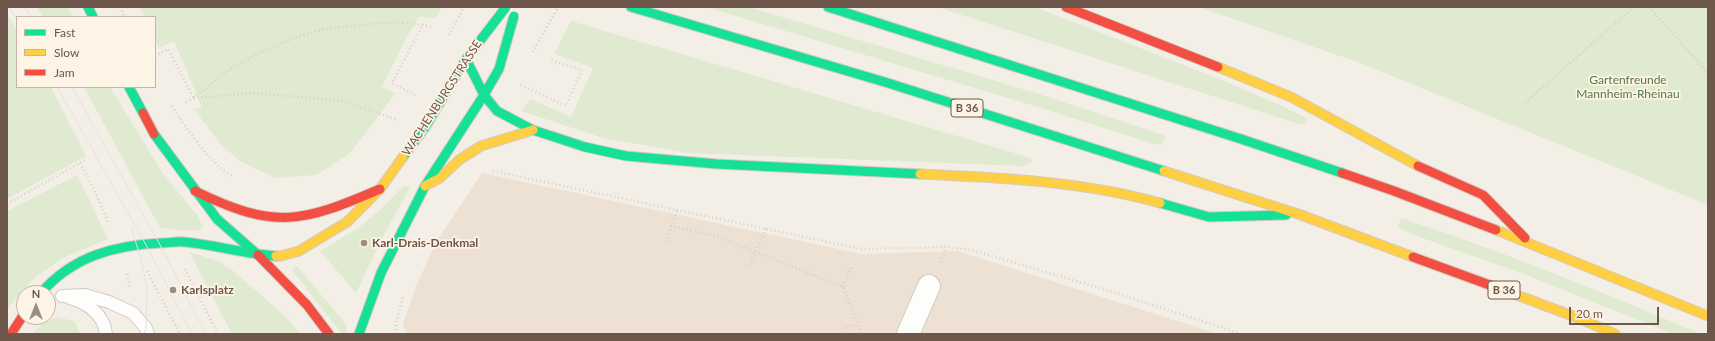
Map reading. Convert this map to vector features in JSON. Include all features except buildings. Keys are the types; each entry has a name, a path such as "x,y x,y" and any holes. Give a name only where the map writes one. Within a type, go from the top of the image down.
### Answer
{"main road":[{"path":"88,7 92,16"},
{"name":"WACHENBURGSTRASSE","path":"258,255 281,256 299,251 347,222 380,189 426,126 466,59 506,7"},
{"path":"360,330 381,273 425,186 484,95 499,69 518,7"},
{"name":"B 36","path":"631,7 873,79 1063,138 1301,215 1556,310 1615,334"},
{"path":"828,7 1241,138 1394,191 1530,243 1708,316"},
{"path":"1066,7 1291,97 1412,163 1483,195 1530,243"},
{"path":"466,59 484,95 497,111 533,130 585,147 626,156 717,164 1024,179 1070,184 1131,195 1209,217 1301,215"},
{"path":"130,88 154,134 217,219 258,255 307,305 330,334"},
{"path":"425,186 440,178 459,160 481,146 533,130"},
{"path":"195,191 234,208 259,216 279,218 306,216 338,206 380,189"},
{"path":"48,285 54,278 84,259 118,248 137,244 185,242 258,255"},
{"path":"12,334 17,325"}],"street":[{"path":"908,334 929,286"}],"lane":[{"path":"56,296 85,295 109,302 133,313 146,328 148,334"},
{"path":"62,296 80,301 96,311 105,325 106,334"}],"path":[{"path":"120,7 124,16"},
{"path":"447,38 464,7"},
{"path":"532,55 558,7"},
{"path":"1525,103 1634,7"},
{"path":"1649,7 1708,73"},
{"path":"186,102 194,98 219,76 235,66 291,40 325,30 384,22 423,24 432,27"},
{"path":"415,95 392,83 423,24"},
{"path":"156,55 168,49 194,98"},
{"path":"517,83 566,106 582,70 550,60"},
{"path":"194,98 256,93 342,101 400,121 396,126"},
{"path":"172,106 198,145 224,172 235,179"},
{"path":"7,204 85,160"},
{"path":"80,163 104,210"},
{"path":"492,171 861,249 946,246 971,250 1103,289 1242,334"},
{"path":"666,242 677,210"},
{"path":"671,226 716,236 843,287"},
{"path":"749,266 766,228"},
{"path":"184,266 218,334"},
{"path":"851,267 843,287 862,334"},
{"path":"146,269 180,334"},
{"path":"843,329 858,324"}],"shaded area":[{"path":"482,173 862,254 958,251 1218,334 406,334 403,323 417,284 436,242"}],"green space":[{"path":"37,7 68,7 72,16 42,16"},
{"path":"140,7 442,7 436,18 419,17 404,42 382,87 395,93 349,154 317,175 275,178 240,161 221,145 194,109 202,108 174,41 159,48 156,42 156,16 144,16"},
{"path":"706,7 749,7 1036,93 1166,136 1162,145 1154,144 1041,108"},
{"path":"937,7 1035,7 1222,80 1278,104 1308,119 1302,125"},
{"name":"Gartenfreunde Mannheim-Rheinau","path":"1199,7 1708,7 1708,205 1360,63"},
{"path":"7,15 16,28 16,88 52,88 86,156 7,199"},
{"path":"571,21 1031,158 1032,162 1024,166 688,153 603,138 521,111 530,99 571,117 593,68 554,54"},
{"path":"85,88 111,88 162,172 198,216 203,227 200,230 160,228"},
{"path":"77,175 108,239 65,257 34,278 28,285 16,285 16,299 7,309 7,211"},
{"path":"404,185 410,188 382,238 356,293 320,251 357,229 382,208"},
{"path":"1401,218 1515,258 1701,334 1673,334 1529,276 1414,235 1398,227"},
{"path":"189,252 218,261 231,269 285,316 301,334 232,334"},
{"path":"297,266 346,324 346,334 342,334 292,270"},
{"path":"56,317 74,321 81,334 33,334 40,325 56,325"}],"tram line":[{"path":"9,7 16,18"},
{"path":"25,7 31,16"},
{"path":"58,88 145,243 192,334"},
{"path":"73,88 159,243 206,334"},
{"path":"131,226 142,263 147,288 146,328 144,334"}],"traffic: fast":[{"path":"88,7 92,16"},
{"path":"466,59 506,7"},
{"path":"631,7 888,83 1164,171"},
{"path":"828,7 1241,139 1342,173"},
{"path":"499,69 514,16"},
{"path":"403,157 426,126 466,59"},
{"path":"466,59 484,95 497,111 533,130 585,147 626,156 717,164 920,174"},
{"path":"359,334 381,273 425,186 484,95 499,69"},
{"path":"130,88 143,113"},
{"path":"154,134 217,219 258,255"},
{"path":"1160,203 1209,217 1286,215"},
{"path":"49,285 66,270 95,255 111,250 144,244 182,242 276,256"}],"traffic: slow":[{"path":"1218,67 1291,97 1418,166"},
{"path":"425,186 440,178 459,160 481,146 533,130"},
{"path":"276,256 299,251 347,222 380,189 403,157"},
{"path":"1164,171 1301,215 1413,257"},
{"path":"920,174 1011,179 1071,185 1160,203"},
{"path":"1496,230 1708,316"},
{"path":"1506,291 1578,318 1615,334"}],"traffic: jam":[{"path":"1066,7 1218,67"},
{"path":"143,113 154,134"},
{"path":"1418,166 1483,195 1525,238"},
{"path":"1342,173 1496,230"},
{"path":"195,191 223,204 247,212 268,216 288,217 308,215 329,209 380,189"},
{"path":"258,255 307,305 329,334"},
{"path":"1413,257 1506,291"},
{"path":"11,334 17,325"}],"place":[{"name":"Karl-Drais-Denkmal","path":"364,243"},
{"name":"Karlsplatz","path":"173,290"}]}
